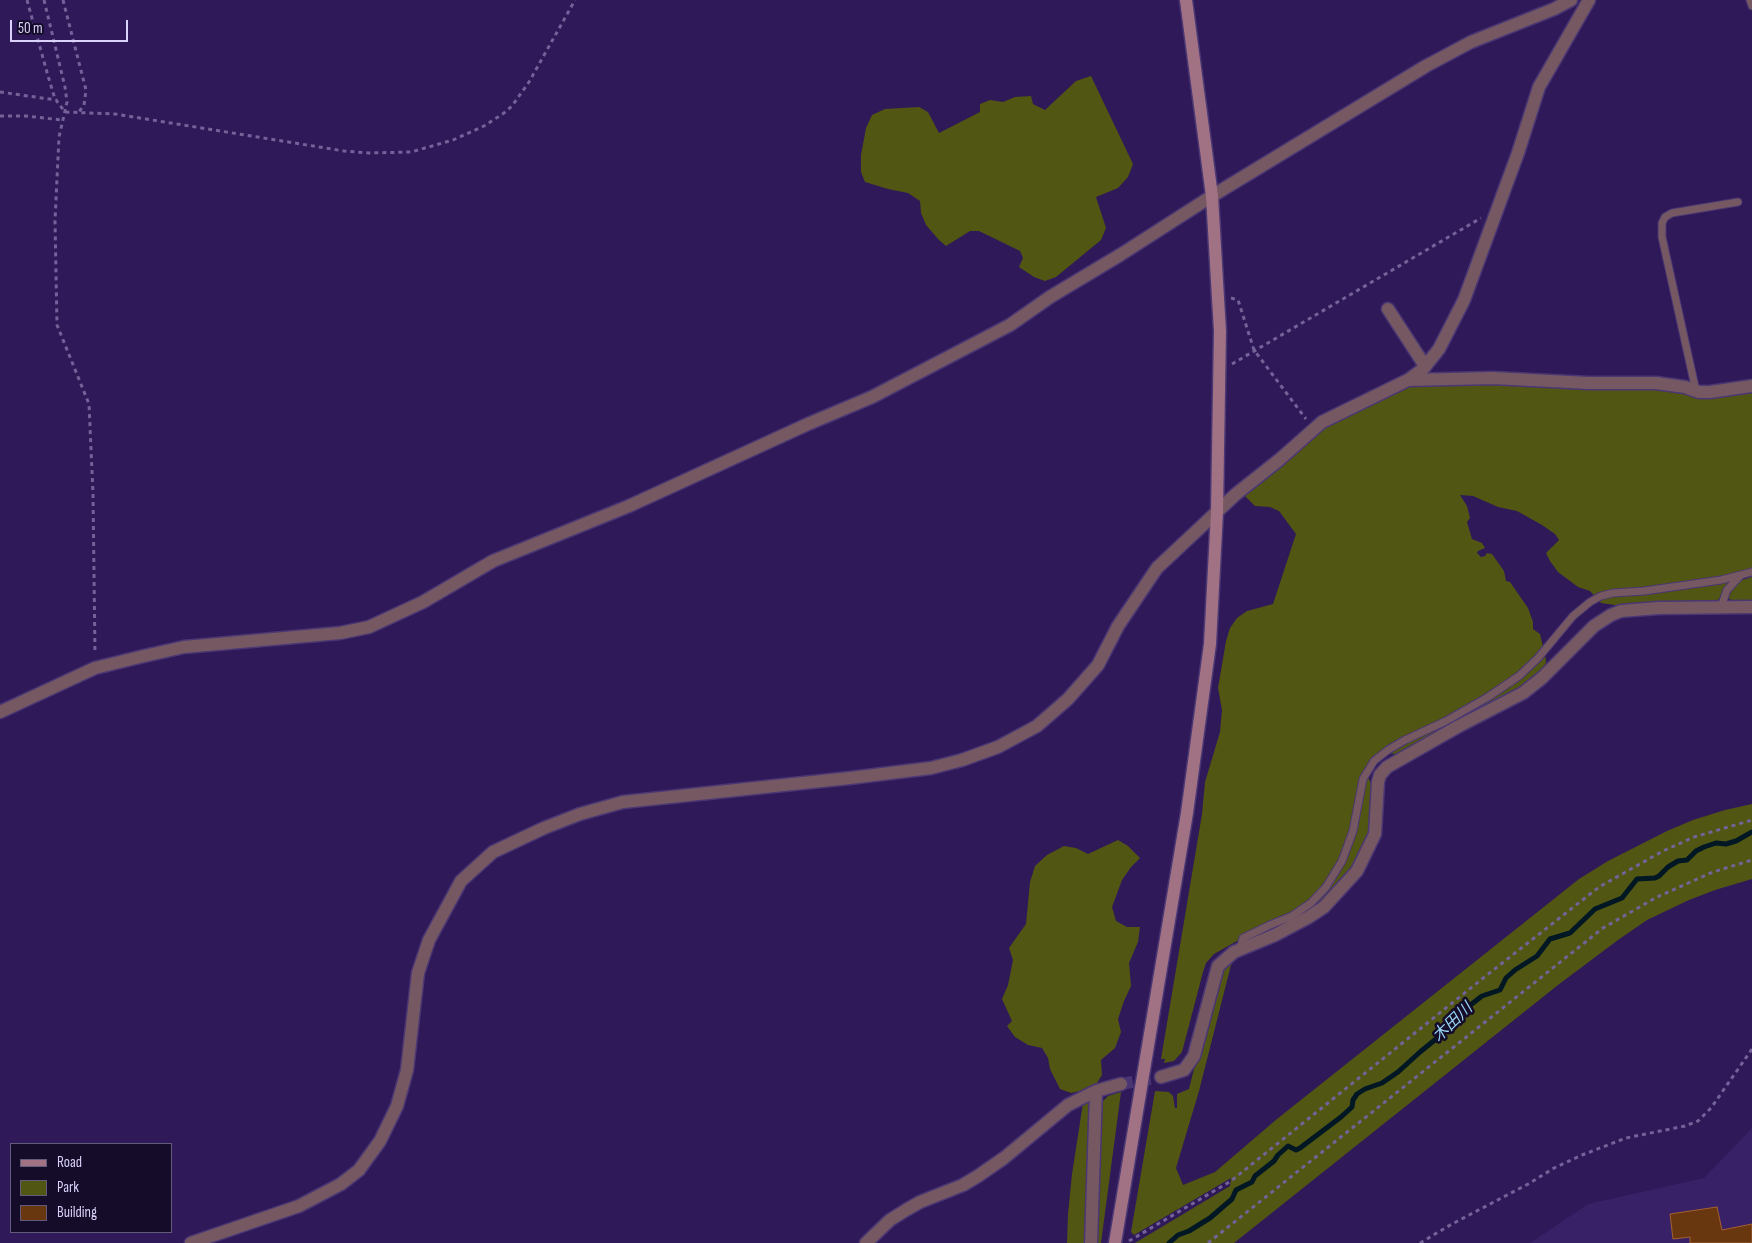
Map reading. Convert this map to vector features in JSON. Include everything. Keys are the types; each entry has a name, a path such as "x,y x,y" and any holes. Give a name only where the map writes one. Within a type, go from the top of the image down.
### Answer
{"street":[{"path":"1116,1243 1187,813 1210,644 1217,512 1220,332 1212,196 1186,0"},
{"path":"0,712 95,668 184,647 340,633 369,627 423,602 493,562 629,506 808,424 872,397 1010,325 1212,196 1426,66 1464,46 1554,10 1570,0"},
{"path":"190,1243 299,1206 341,1184 360,1170 380,1141 397,1106 407,1070 418,973 428,940 461,881 493,852 544,828 580,814 623,802 931,768 962,760 998,747 1037,726 1068,699 1098,665 1118,626 1157,568 1236,494 1322,422 1408,380 1425,366 1439,349 1464,300 1518,152 1538,87 1589,0"},
{"path":"1388,309 1425,366"},
{"path":"1408,380 1493,378 1588,383 1656,383 1685,387 1696,391 1721,392 1752,386"},
{"path":"1161,1078 1184,1070 1188,1067 1194,1056 1218,966 1225,958 1240,949 1275,935 1309,917 1324,907 1357,871 1375,834 1377,788 1380,775 1392,764 1523,693 1542,678 1594,626 1611,615 1621,611 1658,608 1752,607"},
{"path":"866,1243 890,1220 906,1210 978,1176 1004,1158 1068,1105 1096,1091 1121,1084"},
{"path":"1090,1243 1096,1091"}],"lane":[{"path":"1750,0 1752,6"},
{"path":"1696,391 1662,237 1662,223 1665,217 1672,213 1738,202"},
{"path":"1240,949 1243,938 1250,933 1292,916 1311,903 1326,886 1342,861 1353,831 1363,779 1374,761 1381,755 1405,740 1455,716 1519,676 1538,658 1573,616 1590,602 1601,596 1721,580 1752,572"},
{"path":"1721,607 1727,590 1740,576"}],"path":[{"path":"28,0 48,76 56,100 65,112"},
{"path":"44,0 66,87 67,102 59,137 55,221 57,325 89,404 93,494 95,668"},
{"path":"62,0 86,90 84,105 78,112"},
{"path":"65,112 115,114 353,152 393,153 429,148 484,126 512,106 529,82 575,0"},
{"path":"0,92 56,100"},
{"path":"0,116 26,116 62,120"},
{"path":"1220,366 1231,364 1425,252 1478,219 1494,217"},
{"path":"1218,298 1234,298 1238,300 1254,350 1314,430"},
{"path":"1143,1234 1231,1182 1598,887 1694,837 1752,820"},
{"path":"1208,1243 1602,928 1657,897 1713,872 1752,860"},
{"path":"1420,1243 1582,1155 1626,1138 1685,1126 1698,1121 1711,1108 1752,1049"}],"shaded area":[{"path":"1752,1128 1752,1243 1530,1243 1588,1204 1704,1178"}],"green space":[{"path":"1091,76 1133,164 1128,177 1118,188 1096,197 1106,228 1101,240 1056,277 1045,281 1034,277 1019,267 1023,258 1020,251 979,231 970,231 946,246 926,225 921,213 920,201 908,193 865,182 861,172 861,155 866,128 872,115 885,109 919,107 928,112 939,133 980,112 980,104 990,100 1003,102 1015,97 1031,96 1033,104 1045,110 1076,81"},
{"path":"1428,382 1752,388 1752,569 1705,585 1718,585 1730,581 1717,602 1646,603 1628,607 1601,603 1590,591 1578,587 1558,572 1550,561 1546,553 1559,540 1555,534 1517,511 1498,507 1473,496 1460,495 1467,506 1470,518 1467,522 1472,539 1482,543 1485,548 1477,553 1481,557 1487,553 1492,554 1504,571 1506,581 1510,582 1528,608 1533,622 1533,629 1540,634 1546,660 1541,682 1429,736 1409,756 1382,752 1373,756 1369,764 1368,777 1374,790 1375,818 1357,875 1351,887 1330,911 1318,918 1248,941 1237,941 1214,954 1206,963 1203,972 1182,1052 1174,1061 1164,1063 1165,1059 1161,1059 1202,814 1205,782 1220,732 1222,710 1218,688 1226,641 1230,628 1237,618 1247,611 1273,604 1296,534 1279,511 1270,507 1255,506 1245,496 1311,433 1409,385"},
{"path":"1752,577 1752,600 1733,601 1728,598 1735,585 1742,580"},
{"path":"1752,804 1752,879 1689,900 1647,920 1618,940 1558,985 1234,1243 1135,1243 1230,1186 1231,1178 1134,1235 1131,1232 1155,1091 1169,1092 1173,1096 1175,1108 1177,1108 1177,1094 1189,1089 1194,1069 1198,1062 1220,974 1226,964 1238,956 1231,965 1199,1091 1176,1168 1183,1185 1215,1172 1277,1119 1579,879 1608,861 1667,831 1693,820"},
{"path":"1118,840 1128,846 1140,858 1122,880 1112,907 1116,921 1127,927 1140,927 1138,942 1129,963 1131,986 1118,1019 1121,1032 1115,1048 1101,1060 1102,1075 1097,1083 1071,1093 1060,1089 1042,1048 1028,1045 1015,1037 1007,1026 1012,1021 1002,999 1008,985 1013,960 1009,948 1026,924 1030,882 1035,866 1047,855 1064,846 1076,848 1088,854"},
{"path":"1121,1092 1101,1243 1095,1243 1100,1109 1103,1101 1108,1096"},
{"path":"1091,1099 1085,1243 1067,1243 1072,1174 1083,1103"}],"building":[{"path":"1717,1207 1722,1230 1752,1224 1752,1243 1690,1243 1690,1237 1673,1239 1670,1214"}],"waterway":[{"name":"木田川","path":"1169,1243 1178,1235 1189,1231 1210,1218 1232,1199 1236,1190 1252,1182 1255,1176 1274,1161 1288,1146 1296,1150 1300,1148 1341,1117 1352,1107 1353,1100 1357,1094 1382,1083 1398,1072 1457,1022 1455,1017 1482,996 1500,990 1506,978 1537,956 1550,939 1570,933 1595,909 1622,898 1637,879 1655,878 1668,867 1678,861 1687,860 1696,851 1704,847 1716,843 1726,844 1736,841 1752,832"}],"tunnel":[{"path":"1121,1084 1161,1077"}]}
